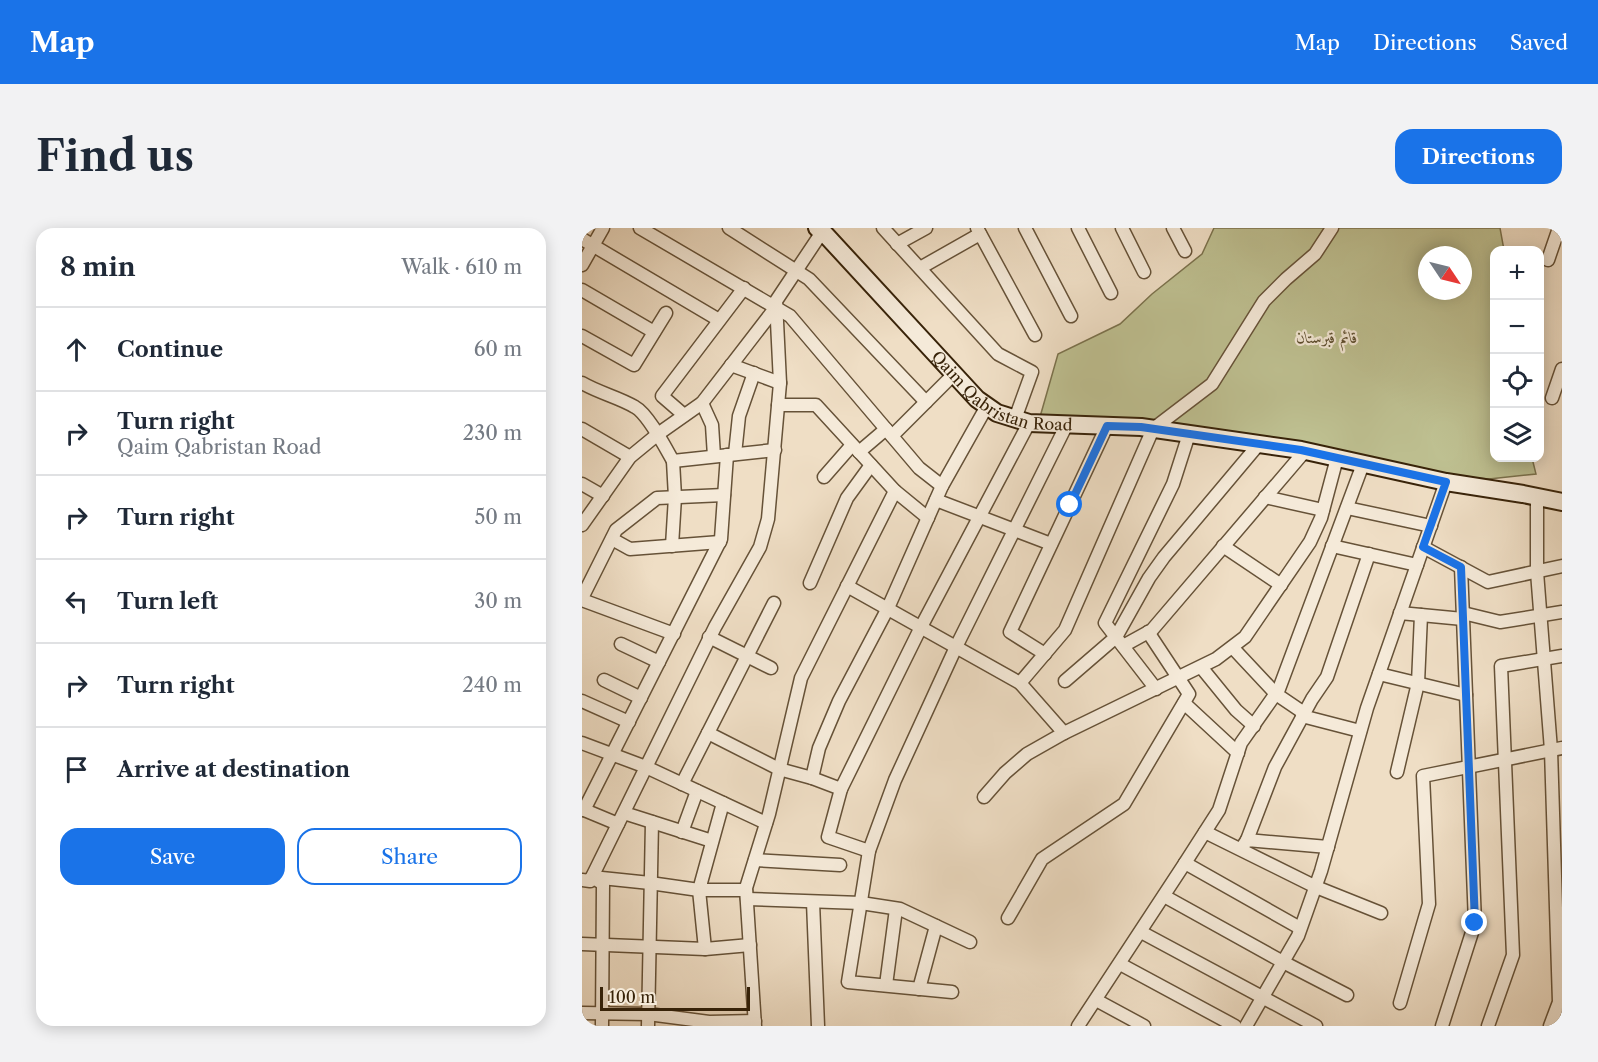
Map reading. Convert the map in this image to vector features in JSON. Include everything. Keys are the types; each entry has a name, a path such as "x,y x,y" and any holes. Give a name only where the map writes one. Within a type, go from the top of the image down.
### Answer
{"street":[{"path":"582,265 587,243 603,228"},
{"path":"640,228 790,316 919,468 942,486"},
{"path":"729,228 809,279 926,402"},
{"path":"869,851 828,837 841,789 979,516 1022,421 1032,372 998,354 883,228"},
{"path":"897,244 926,228"},
{"path":"1025,228 1071,316"},
{"path":"1078,228 1111,293"},
{"path":"1122,228 1144,272"},
{"path":"1173,228 1185,251"},
{"path":"1020,683 1065,630 1153,429 1212,384 1264,301 1315,254 1332,228"},
{"path":"1548,260 1559,228"},
{"path":"920,268 979,231 1035,335"},
{"path":"587,878 621,819 709,637 760,547 768,519 780,383 776,301 827,233"},
{"name":"Qaim Qabristan Road","path":"827,233 977,399 997,413 1022,421 1153,429 1305,451 1446,482 1562,502"},
{"path":"587,243 719,320"},
{"path":"684,415 662,396 744,288"},
{"path":"582,290 654,332"},
{"path":"582,525 630,457 702,403 776,307"},
{"path":"582,336 634,365 666,313"},
{"path":"731,365 780,383"},
{"path":"1552,398 1562,369"},
{"path":"712,842 652,822 621,819 583,810 720,542 725,455 754,374"},
{"path":"824,477 856,449 889,432 926,402 954,374"},
{"path":"582,383 597,392 636,407 658,434 674,461 675,497 672,546"},
{"path":"702,403 725,455"},
{"path":"778,405 816,405 895,491 928,518"},
{"path":"812,778 819,748 839,701 888,608 942,486 987,406"},
{"path":"952,992 849,982 869,851 895,780 956,647 1067,424"},
{"path":"1045,654 1010,632 1107,426"},
{"path":"582,429 630,457"},
{"path":"1156,689 1105,623 1173,484 1189,434"},
{"path":"1119,641 1149,578 1259,444"},
{"path":"674,461 775,450"},
{"path":"1065,681 1119,641 1152,630 1305,451"},
{"path":"984,797 1005,773 1027,754 1064,733 1201,667 1233,648 1245,637 1310,542 1323,510 1337,458"},
{"path":"1078,1026 1205,832 1224,799 1241,743 1280,689 1363,464"},
{"path":"810,583 848,498 871,465"},
{"path":"1246,1026 1300,928 1316,886 1360,731 1446,482"},
{"path":"582,484 603,496"},
{"path":"582,1013 602,1020 755,1023 747,895 801,678 895,491"},
{"path":"674,634 582,599 616,530 657,498 724,495"},
{"path":"1537,496 1537,572 1540,616 1557,749 1559,1002 1550,1026"},
{"path":"1265,497 1323,510"},
{"path":"936,500 1051,544"},
{"path":"1347,508 1431,526"},
{"path":"612,539 630,549 720,542"},
{"path":"1223,546 1281,585"},
{"path":"1332,546 1417,565"},
{"path":"1423,547 1488,582 1562,566"},
{"path":"1244,845 1275,767 1327,677 1369,554"},
{"path":"1442,1026 1475,923 1461,567"},
{"path":"847,586 1020,683 1064,733"},
{"path":"682,784 774,603"},
{"path":"1400,613 1463,616 1500,622 1562,612"},
{"path":"1397,772 1418,683 1421,615"},
{"path":"1008,918 1042,859 1124,804 1189,694 1148,632"},
{"path":"709,637 771,668"},
{"path":"621,644 659,662"},
{"path":"1233,648 1276,694 1303,715 1360,731"},
{"path":"1488,1026 1513,955 1501,666 1562,656"},
{"path":"1201,667 1236,711 1254,726"},
{"path":"1379,674 1466,695"},
{"path":"604,680 641,698"},
{"path":"582,701 629,722"},
{"path":"1184,703 1238,753"},
{"path":"708,733 779,769 841,789"},
{"path":"582,743 646,767 766,823"},
{"path":"1400,1003 1429,904 1423,776 1557,749"},
{"path":"682,832 697,791"},
{"path":"705,949 699,890 723,803"},
{"path":"648,1020 652,822"},
{"path":"1205,832 1244,845 1316,886 1381,913"},
{"path":"1244,845 1328,847"},
{"path":"755,860 840,865"},
{"path":"1185,863 1300,928"},
{"path":"587,878 651,882 699,890 813,902 861,903 896,909 969,942"},
{"path":"587,878 603,884 602,1020"},
{"path":"1164,896 1347,995"},
{"path":"813,902 818,1026"},
{"path":"886,986 896,909"},
{"path":"919,988 936,926"},
{"path":"1141,932 1316,1026"},
{"path":"582,944 705,949 750,945"},
{"path":"1120,964 1235,1026"},
{"path":"1096,1000 1144,1026"}],"green space":[{"name":"قائم قبرستان","path":"1214,228 1500,228 1503,246 1490,246 1490,462 1533,462 1536,474 1489,479 1449,476 1040,417 1058,354 1120,324 1152,294 1202,254"}],"route":[{"path":"1070,505 1107,426 1141,427 1301,450 1446,482 1423,547 1461,567 1475,923"}]}
